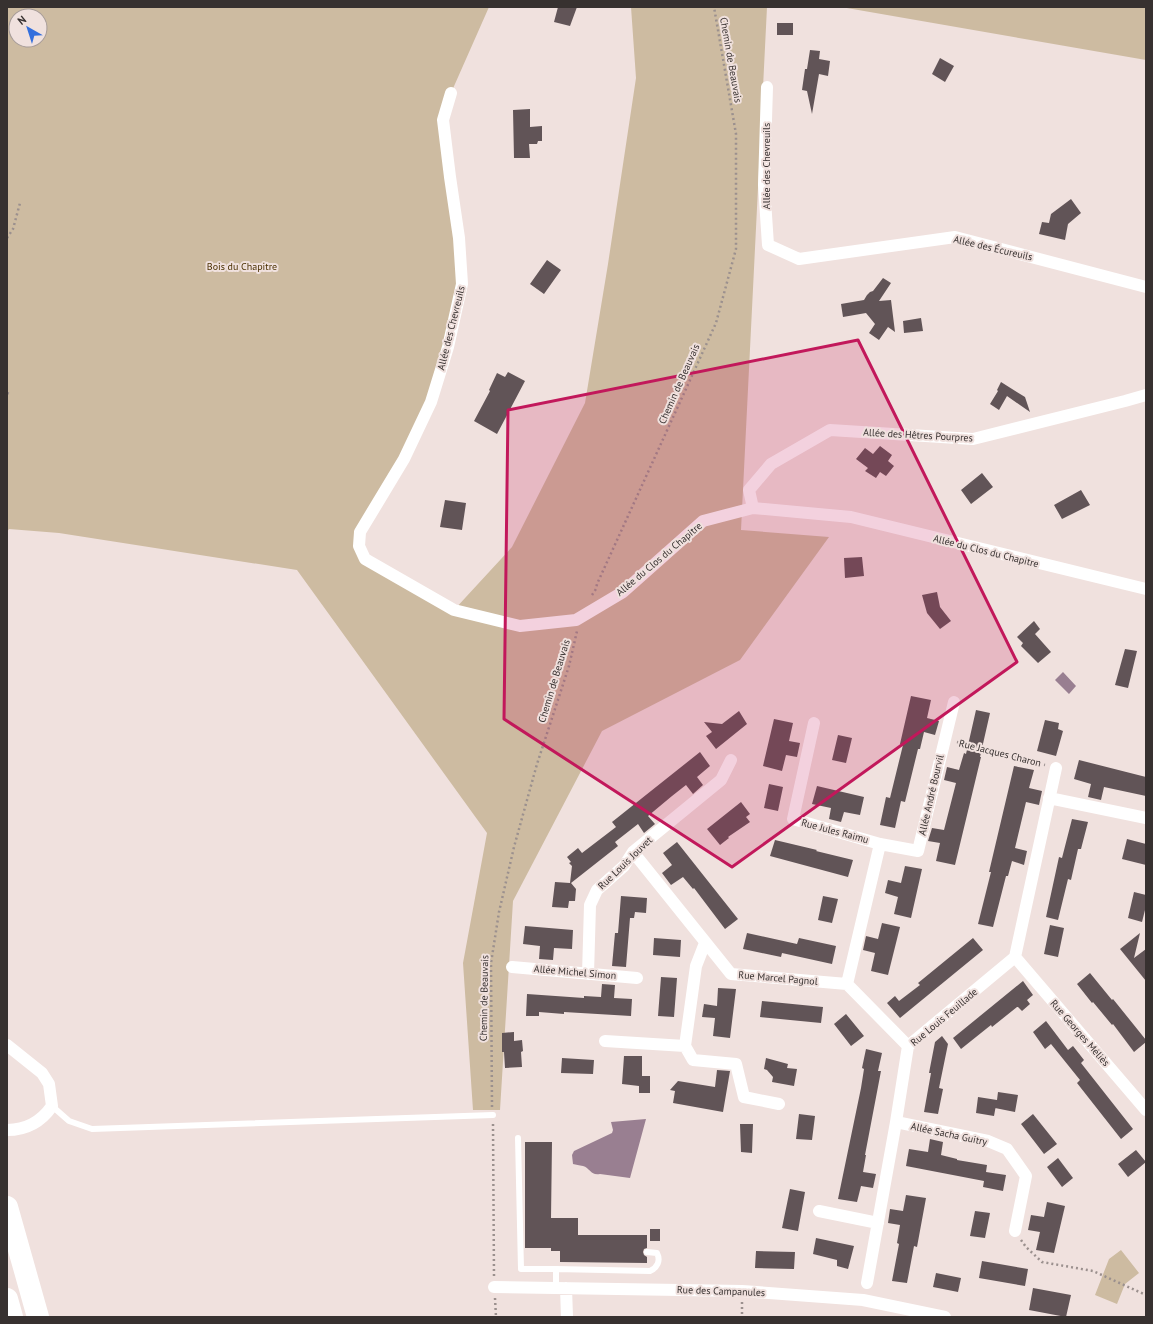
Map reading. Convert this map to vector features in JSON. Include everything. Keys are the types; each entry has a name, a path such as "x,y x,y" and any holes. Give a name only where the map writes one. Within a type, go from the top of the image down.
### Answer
{"highway":[{"path":"7,1207 38,1317"},
{"path":"7,1298 12,1317"}],"street":[{"name":"Allée des Chevreuils","path":"767,87 764,186 768,245"},
{"name":"Allée des Chevreuils","path":"359,546 360,532 404,459 431,402 448,347 462,284 459,238 443,120 451,93"},
{"name":"Allée des Écureuils","path":"768,245 799,259 955,237 1146,287"},
{"name":"Allée des Hêtres Pourpres","path":"753,508 748,490 771,464 830,430 972,438 1146,395"},
{"name":"Allée du Clos du Chapitre","path":"359,546 365,558 454,610 520,626 576,620 623,592 703,521 753,508 851,518 1146,589"},
{"name":"Allée André Bourvil","path":"880,844 918,851 954,702"},
{"name":"Rue Jules Raimu","path":"814,723 793,819 880,844 847,984"},
{"name":"Rue Louis Jouvet","path":"588,974 590,905 597,890 624,866 633,852 721,780 731,760"},
{"path":"1014,957 1056,768"},
{"path":"1049,798 1146,818"},
{"name":"Rue Marcel Pagnol","path":"633,852 731,974 847,984"},
{"path":"705,943 696,966 685,1046 693,1060 736,1064 744,1097 779,1104"},
{"name":"Rue Louis Feuillade","path":"867,1283 908,1046 1014,957"},
{"name":"Rue Georges Méliès","path":"1014,957 1146,1110"},
{"name":"Allée Michel Simon","path":"512,967 637,978"},
{"path":"847,984 908,1046"},
{"path":"606,1042 685,1046"},
{"path":"7,1045 42,1073 49,1084 52,1106 46,1116 32,1126 9,1130"},
{"name":"Allée Sacha Guitry","path":"896,1122 988,1141 1007,1149 1026,1176 1015,1231"},
{"path":"819,1211 878,1223"},
{"name":"Rue des Campanules","path":"494,1287 742,1291 863,1300 903,1312 945,1317"},
{"path":"561,1288 567,1317"}],"lane":[{"path":"52,1106 69,1122 92,1129 493,1115"},
{"path":"518,1138 521,1269 650,1271 657,1265 659,1257 657,1253 647,1252"},
{"path":"556,1269 561,1288"}],"path":[{"name":"Chemin de Beauvais","path":"496,1317 494,1287 491,963 499,912 514,847 537,764 569,666 578,627 576,620 596,589 716,323 736,249 736,134 714,7"},
{"path":"7,238 13,229 20,203"},
{"name":"Rue Jacques Charon","path":"945,739 1056,768"},
{"path":"1015,1231 1026,1247 1042,1262 1093,1272 1146,1296"}],"highlighted area":[{"path":"858,340 1017,662 732,867 504,719 508,410"}],"green space":[{"name":"Bois du Chapitre","path":"7,7 489,7 451,93 443,120 462,284 431,402 360,532 365,559 454,610 512,547 585,403 636,78 631,7 767,7 741,530 829,537 740,660 602,731 513,901 500,1110 473,1110 463,963 487,833 297,570 59,533 9,529 7,532"},
{"path":"841,7 1146,7 1146,60"},
{"path":"1121,1250 1139,1273 1125,1284 1117,1304 1095,1295 1109,1259"}],"shaded area":[{"path":"1063,672 1076,686 1069,694 1055,680"},
{"path":"646,1119 630,1178 595,1174 583,1166 573,1164 572,1155 574,1151 612,1133 613,1130 611,1122"}],"building":[{"path":"558,7 577,7 570,26 554,22"},
{"path":"777,23 793,23 793,35 777,35"},
{"path":"810,50 820,51 819,59 830,61 828,76 819,74 812,114 807,91 802,90"},
{"path":"940,58 954,66 945,82 932,74"},
{"path":"530,109 530,127 542,126 542,141 538,141 537,144 529,144 530,158 514,158 513,110"},
{"path":"1071,199 1081,213 1068,224 1065,240 1039,234 1042,222 1049,223 1051,214"},
{"path":"547,260 561,270 544,294 530,284"},
{"path":"883,278 891,283 879,301 891,300 895,332 888,327 879,340 869,333 875,324 866,313 843,317 841,304 864,300"},
{"path":"921,318 923,331 904,333 903,321"},
{"path":"508,372 525,381 497,434 474,421 490,391 489,390 497,373 505,377"},
{"path":"1001,382 1025,397 1030,412 1007,396 999,410 990,404 998,391 997,390"},
{"path":"880,446 892,455 888,461 894,466 886,476 880,472 876,478 865,471 868,468 856,459 865,448 873,454"},
{"path":"982,473 993,487 971,504 961,490"},
{"path":"1081,490 1090,505 1062,519 1054,505"},
{"path":"445,500 466,503 462,530 440,527"},
{"path":"862,557 864,576 845,578 844,558"},
{"path":"937,592 940,607 951,621 940,629 927,613 922,595"},
{"path":"1034,621 1040,629 1035,634 1051,652 1038,663 1021,646 1023,643 1017,637"},
{"path":"1125,649 1137,651 1128,688 1115,685"},
{"path":"911,696 931,700 927,718 939,721 935,735 924,732 920,749 918,749 905,802 901,801 895,828 880,825 886,797 890,798 903,745 900,744"},
{"path":"976,710 990,713 955,865 936,861 940,843 928,841 932,828 944,830 956,783 944,780 947,767 959,770 964,753 966,754"},
{"path":"739,711 747,724 716,749 706,736 712,732 704,722 722,724"},
{"path":"774,719 793,723 789,741 800,743 797,757 786,755 782,771 763,766"},
{"path":"1045,720 1059,723 1058,729 1063,731 1056,756 1037,751"},
{"path":"838,735 852,738 846,763 832,760"},
{"path":"700,752 710,766 697,777 703,785 693,794 686,785 648,816 655,824 644,833 638,824 615,842 618,846 571,883 576,889 575,901 569,901 568,908 552,907 555,882 570,883 572,866 567,857 578,848 582,853 616,827 612,822"},
{"path":"1079,760 1146,777 1146,796 1104,787 1101,800 1088,797 1091,784 1074,779"},
{"path":"1014,766 1034,770 1029,788 1042,791 1039,805 1026,802 1015,848 1027,851 1024,865 1012,861 1008,876 1006,876 993,927 978,924"},
{"path":"769,784 783,787 778,811 764,808"},
{"path":"817,786 864,797 860,815 844,812 841,822 829,819 831,808 812,804"},
{"path":"741,802 750,814 746,817 750,822 728,837 729,838 720,845 707,829"},
{"path":"1072,819 1088,822 1081,849 1078,849 1071,880 1068,879 1058,920 1046,917 1059,857 1062,858"},
{"path":"1127,839 1146,844 1146,865 1122,859"},
{"path":"775,840 853,860 848,877 770,856"},
{"path":"677,842 738,919 725,929 694,888 693,889 683,877 671,885 662,873 672,865 663,853"},
{"path":"905,866 922,869 911,918 894,914 898,897 885,893 888,880 901,883"},
{"path":"1134,892 1146,895 1146,906 1142,922 1128,918"},
{"path":"621,896 647,898 646,913 635,912 634,918 630,918 626,967 612,966 615,933 618,933"},
{"path":"823,896 838,899 832,923 818,920"},
{"path":"882,923 900,927 888,975 871,971 875,953 863,950 866,936 878,939"},
{"path":"1050,925 1064,928 1058,957 1044,954"},
{"path":"525,926 573,930 572,949 554,948 553,960 539,959 540,946 523,944"},
{"path":"747,933 797,944 799,938 836,946 832,964 782,953 781,957 743,949"},
{"path":"1140,933 1134,958 1146,949 1146,981 1120,949"},
{"path":"654,938 681,940 680,957 653,955"},
{"path":"973,938 983,950 900,1018 887,1003 895,996 899,1001 920,985 918,983"},
{"path":"1090,973 1146,1040 1146,1042 1134,1052 1113,1024 1112,1025 1093,1002 1092,1003 1077,984"},
{"path":"661,977 677,978 674,1017 658,1016"},
{"path":"1023,981 1033,995 1027,1000 1030,1004 1022,1011 1017,1007 961,1049 953,1038"},
{"path":"602,984 615,985 614,998 632,999 631,1016 539,1012 539,1016 526,1016 527,994 584,998 584,996 601,997"},
{"path":"718,988 736,989 730,1038 713,1036 715,1018 702,1017 704,1004 717,1006"},
{"path":"762,1001 823,1007 821,1023 760,1017"},
{"path":"846,1014 864,1036 851,1046 834,1024"},
{"path":"1046,1021 1068,1050 1073,1046 1084,1060 1081,1063 1133,1129 1121,1139 1077,1083 1080,1080 1051,1044 1045,1049 1033,1032"},
{"path":"514,1032 514,1041 522,1040 522,1067 505,1068 504,1052 502,1052 502,1033"},
{"path":"942,1036 948,1044 939,1088 943,1089 938,1114 924,1112 935,1042"},
{"path":"866,1049 882,1053 878,1071 881,1071 863,1172 876,1174 873,1188 861,1186 857,1202 838,1199 861,1088 864,1069 862,1068"},
{"path":"624,1056 642,1056 642,1076 650,1076 650,1093 639,1093 639,1086 622,1084"},
{"path":"562,1058 594,1060 593,1074 561,1073"},
{"path":"766,1058 788,1064 787,1068 797,1069 794,1086 772,1082 773,1077 767,1070 764,1069"},
{"path":"717,1070 730,1071 723,1112 673,1103 675,1091 670,1090 678,1081 715,1087"},
{"path":"998,1092 1018,1095 1015,1112 995,1108 994,1116 976,1113 978,1097 997,1100"},
{"path":"799,1114 815,1116 812,1140 796,1139"},
{"path":"1033,1114 1057,1144 1044,1154 1021,1124"},
{"path":"740,1124 753,1124 752,1153 741,1152"},
{"path":"930,1139 943,1142 941,1155 957,1160 987,1165 986,1172 1006,1175 1003,1191 983,1187 984,1181 906,1166 909,1149 928,1152"},
{"path":"525,1142 552,1142 551,1218 578,1218 578,1235 647,1235 647,1248 644,1249 643,1252 647,1257 647,1263 560,1262 560,1251 551,1251 551,1248 525,1248"},
{"path":"1136,1150 1146,1162 1128,1177 1118,1164"},
{"path":"1058,1158 1073,1178 1062,1187 1047,1167"},
{"path":"790,1189 805,1192 798,1231 782,1228"},
{"path":"906,1195 926,1198 917,1247 914,1246 907,1283 892,1281 899,1244 897,1243 900,1225 888,1223 890,1209 903,1211"},
{"path":"1047,1202 1065,1206 1054,1253 1036,1250 1040,1232 1028,1230 1031,1215 1044,1217"},
{"path":"975,1211 990,1213 985,1238 970,1236"},
{"path":"650,1229 660,1229 660,1241 650,1241"},
{"path":"816,1238 854,1246 848,1269 837,1266 837,1260 813,1254"},
{"path":"756,1251 795,1252 794,1269 755,1268"},
{"path":"982,1261 1028,1269 1025,1286 979,1278"},
{"path":"936,1273 961,1278 958,1292 933,1287"},
{"path":"1033,1288 1071,1295 1066,1317 1029,1310"}]}
